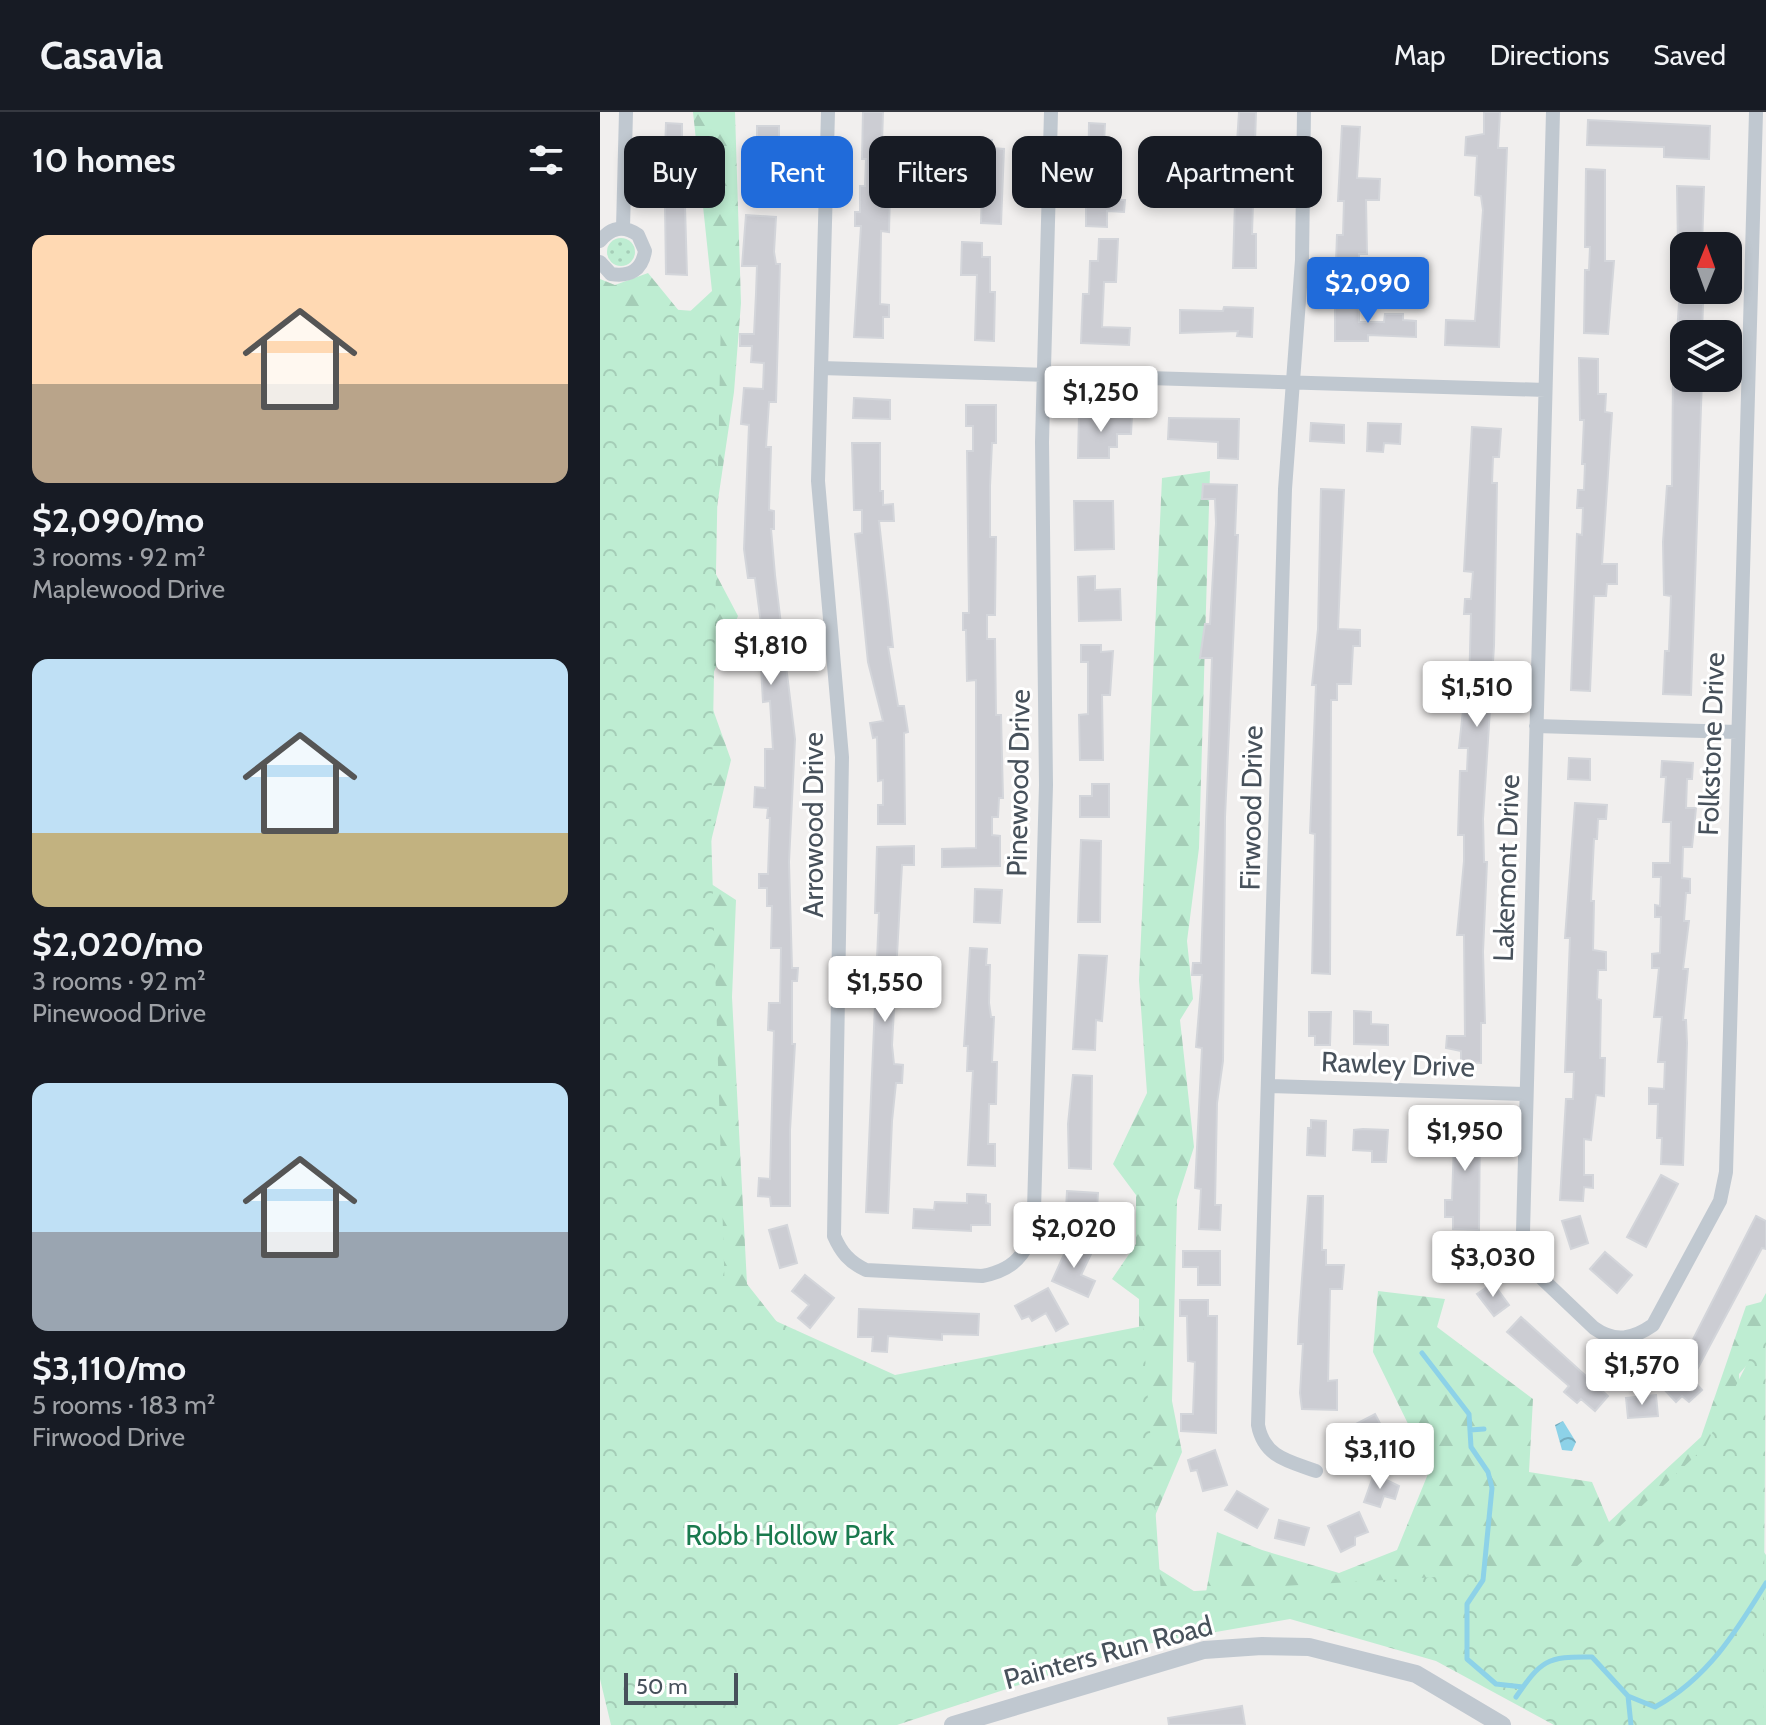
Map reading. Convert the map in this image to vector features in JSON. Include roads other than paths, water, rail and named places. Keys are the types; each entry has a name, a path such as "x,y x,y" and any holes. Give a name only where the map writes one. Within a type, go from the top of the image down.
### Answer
{"street":[{"path":"623,228 626,112"},
{"name":"Arrowood Drive","path":"828,112 819,518 842,771 832,1214 834,1236 840,1250"},
{"name":"Pinewood Drive","path":"840,1250 853,1263 882,1273 982,1276 1001,1272 1016,1262 1032,1235 1046,785 1041,538 1051,112"},
{"name":"Firwood Drive","path":"1304,112 1302,260 1285,489 1258,1425 1261,1440 1270,1452 1316,1471"},
{"name":"Lakemont Drive","path":"1553,112 1524,1094 1523,1232 1534,1271 1594,1328 1605,1335 1622,1339"},
{"name":"Folkstone Drive","path":"1622,1339 1641,1334 1653,1325 1724,1187 1756,112"},
{"path":"600,241 613,229 623,228 631,230 643,243 645,251 639,267 621,275 611,274 600,262"},
{"path":"821,368 1545,390"},
{"path":"1536,726 1737,732"},
{"name":"Rawley Drive","path":"1269,1086 1524,1094"},
{"name":"Painters Run Road","path":"953,1725 1204,1650 1262,1646 1309,1647 1416,1674 1502,1725"}],"water":[{"path":"1563,1421 1576,1442 1572,1451 1562,1450 1555,1425"}],"waterway":[{"path":"1422,1353 1469,1414 1471,1447 1488,1472 1492,1488 1483,1580 1467,1604 1467,1659 1496,1684 1523,1687"},
{"path":"1470,1430 1484,1429"},
{"path":"1628,1696 1655,1707 1690,1683 1719,1653 1766,1583"},
{"path":"1516,1697 1532,1675 1546,1663 1564,1658 1592,1657 1628,1696 1631,1725"}],"park label":[{"name":"Robb Hollow Park","path":"790,1535"}]}
